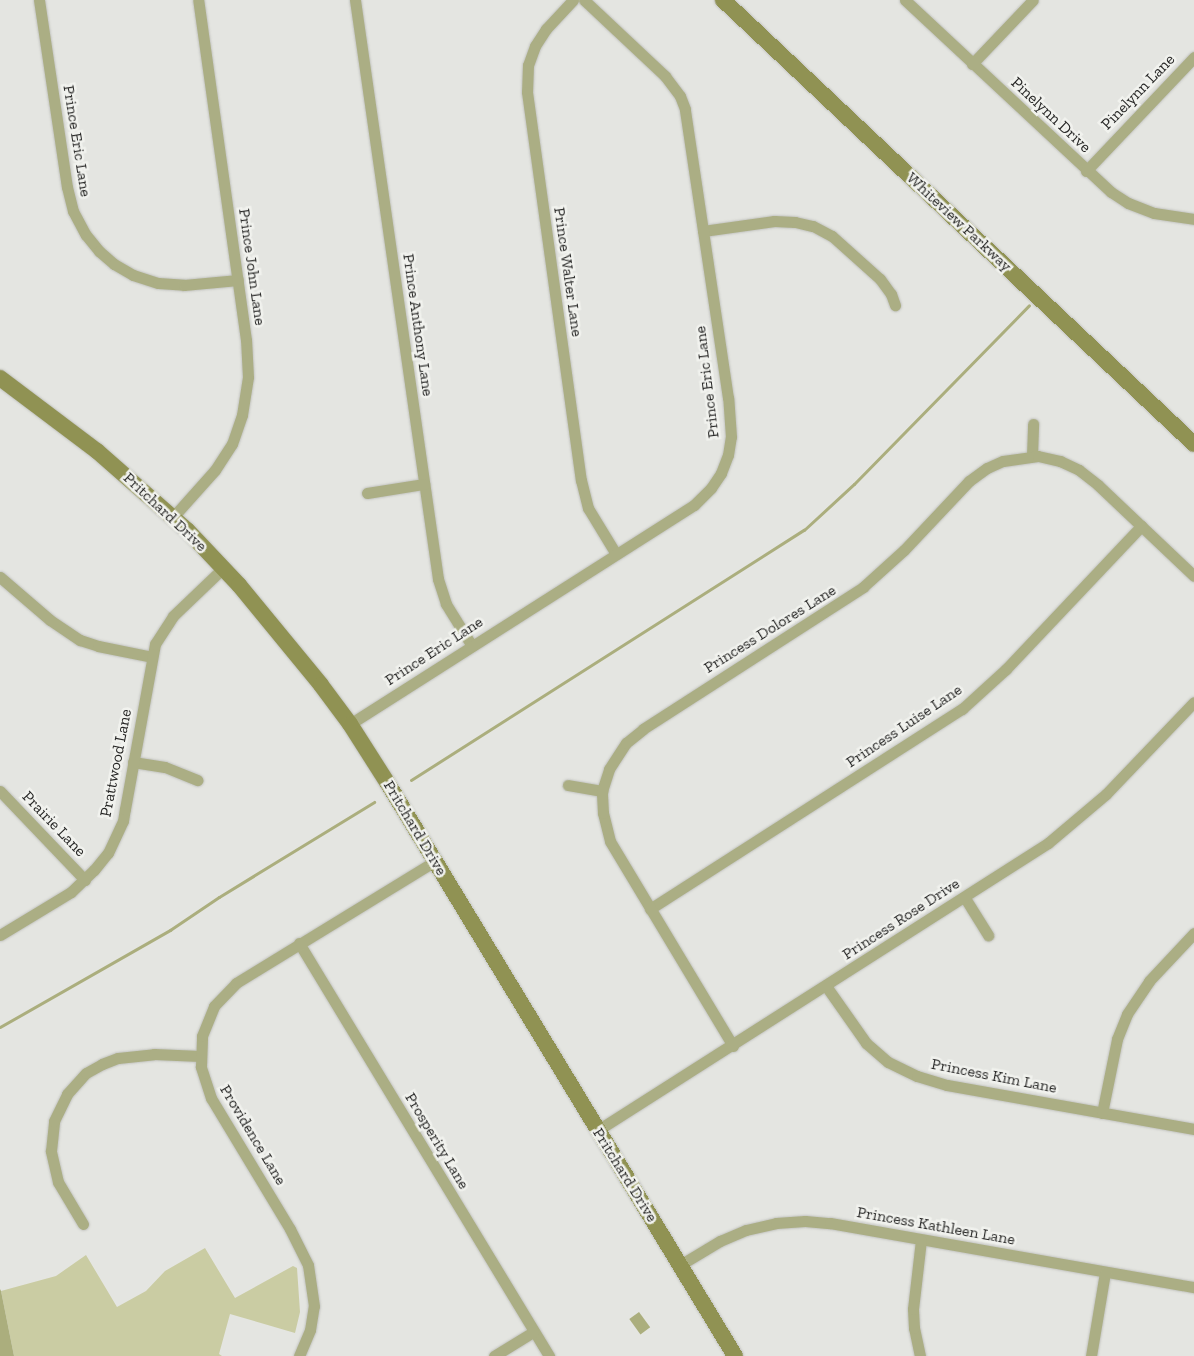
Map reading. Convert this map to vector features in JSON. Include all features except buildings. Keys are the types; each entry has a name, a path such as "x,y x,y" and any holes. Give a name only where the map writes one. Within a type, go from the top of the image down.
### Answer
{"street":[{"name":"Prince Eric Lane","path":"39,0 67,187 76,219 86,235 99,251 114,264 132,275 158,284 184,285 238,280"},
{"name":"Prince John Lane","path":"173,517 221,462 232,444 242,415 248,387 248,366 238,280 198,0"},
{"name":"Prince Anthony Lane","path":"355,0 440,589 446,604 472,646"},
{"name":"Prince Walter Lane","path":"573,0 550,24 535,46 528,65 527,92 583,488 591,514 616,554"},
{"name":"Prince Eric Lane","path":"350,724 700,500 716,481 728,456 731,437 730,412 689,125 680,96 656,67 584,0"},
{"name":"Whiteview Parkway","path":"722,0 1194,444"},
{"name":"Pinelynn Drive","path":"905,0 1111,192 1136,207 1163,216 1194,219"},
{"path":"972,64 1033,0"},
{"name":"Pinelynn Lane","path":"1086,170 1194,57"},
{"path":"703,230 774,221 795,222 813,226 832,236 880,279 891,294 896,305"},
{"name":"Pritchard Drive","path":"0,378 97,451 173,517 223,568 304,663 350,724 735,1356"},
{"path":"1032,456 1033,424"},
{"name":"Princess Dolores Lane","path":"733,1046 610,841 603,813 602,792 614,759 626,743 643,729 863,587 891,563 969,481 981,471 1003,461 1032,456 1053,459 1080,470 1194,576"},
{"path":"367,493 424,484"},
{"name":"Princess Luise Lane","path":"650,909 962,709 1006,669 1141,526"},
{"name":"Prattwood Lane","path":"0,935 63,898 85,880 108,852 118,832 126,809 152,657 160,634 169,620 223,568"},
{"path":"0,577 50,620 80,640 98,646 152,657"},
{"name":"Princess Rose Drive","path":"598,1130 733,1046 1048,843 1090,809 1194,702"},
{"path":"133,762 165,767 198,780"},
{"path":"568,786 602,792"},
{"name":"Prairie Lane","path":"0,791 85,880"},
{"name":"Providence Lane","path":"299,1356 310,1330 314,1306 308,1265 290,1229 210,1098 203,1077 200,1056 205,1025 214,1006 241,979 435,861"},
{"path":"965,898 988,935"},
{"path":"1102,1113 1114,1051 1123,1022 1149,981 1194,933"},
{"name":"Prosperity Lane","path":"299,943 549,1356"},
{"name":"Princess Kim Lane","path":"826,986 866,1043 888,1062 906,1072 947,1085 1194,1129"},
{"path":"83,1224 58,1182 51,1151 54,1121 67,1094 86,1073 118,1058 154,1054 200,1056"},
{"name":"Princess Kathleen Lane","path":"680,1265 728,1237 757,1227 785,1222 823,1223 1194,1287"},
{"path":"920,1356 914,1328 913,1309 921,1240"},
{"path":"1091,1356 1105,1272"},
{"path":"494,1356 533,1332"}],"shaded area":[{"path":"205,1248 235,1298 293,1266 297,1268 300,1312 295,1333 230,1314 219,1354 222,1356 14,1356 1,1291 56,1276 86,1255 117,1307 146,1291 165,1271"},
{"path":"0,1289 1,1291 14,1356 0,1356"},
{"path":"639,1312 650,1327 640,1334 629,1319"}],"waterway":[{"path":"411,780 804,530 854,484 1029,305"},
{"path":"0,1027 170,930 219,897 374,802"}]}
